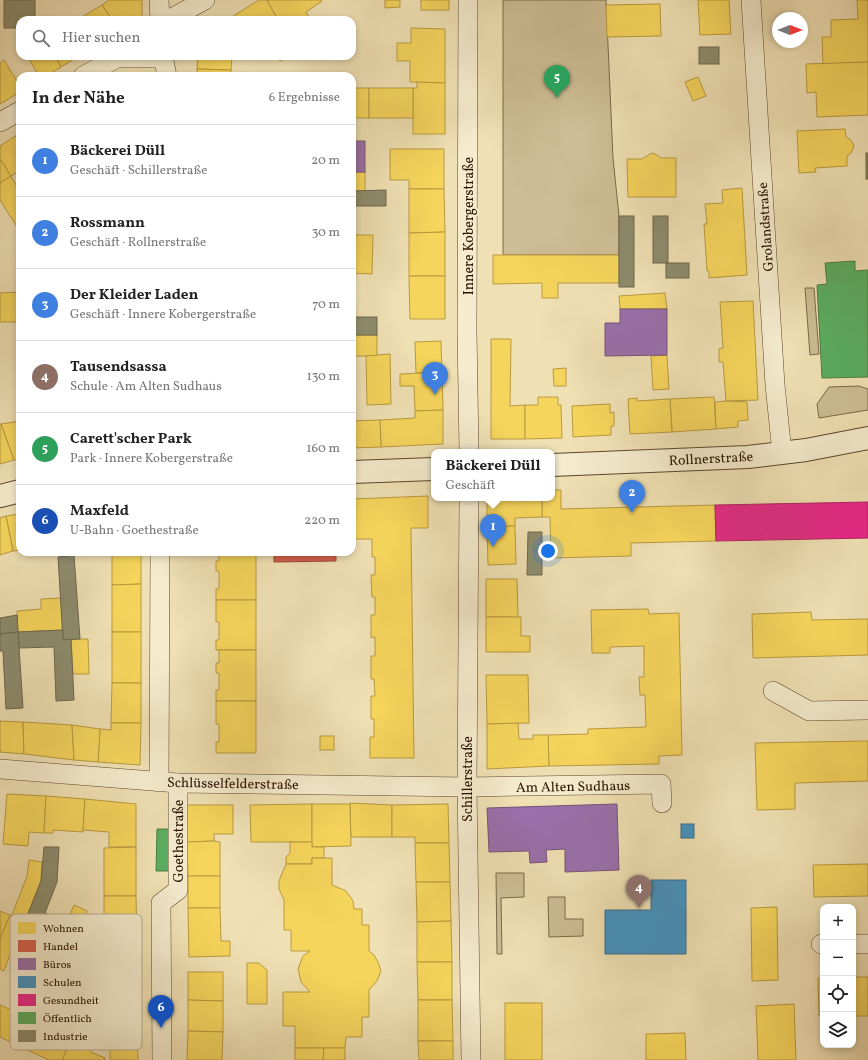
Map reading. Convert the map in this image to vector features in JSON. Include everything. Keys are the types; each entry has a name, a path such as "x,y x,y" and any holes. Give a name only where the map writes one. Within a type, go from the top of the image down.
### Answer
{"street":[{"path":"159,0 160,16"},
{"path":"175,16 205,0"},
{"name":"Innere Kobergerstraße","path":"468,0 467,331 469,449"},
{"name":"Grolandstraße","path":"751,0 775,385 782,453"},
{"path":"91,72 113,60"},
{"path":"136,60 164,63"},
{"path":"0,122 16,113"},
{"name":"Rollnerstraße","path":"555,465 731,458 782,453 868,438"},
{"path":"356,472 431,469"},
{"path":"0,496 16,492"},
{"name":"Schillerstraße","path":"469,501 467,787 471,1060"},
{"path":"159,782 160,556"},
{"path":"773,691 809,712 868,710"},
{"name":"Schlüsselfelderstraße","path":"0,769 159,782 467,787"},
{"name":"Goethestraße","path":"162,1060 161,903 178,890 178,782"},
{"name":"Am Alten Sudhaus","path":"467,787 661,784 662,803"},
{"path":"856,944 868,944"}],"shaded area":[{"path":"503,0 606,0 613,158 619,216 619,255 503,255"},
{"path":"805,288 814,288 819,354 810,355"},
{"path":"859,386 868,389 868,410 819,418 817,404 829,387"},
{"path":"496,873 524,873 524,897 501,898 502,954 497,954"},
{"path":"548,897 565,897 565,919 583,919 583,936 549,937"}],"building: Wohnen":[{"path":"109,0 142,0 142,16 109,16 102,5"},
{"path":"259,0 267,0 276,16 233,16"},
{"path":"267,0 322,1 306,12 308,16 276,16"},
{"path":"385,0 400,0 400,7 385,8"},
{"path":"421,0 449,0 449,10 421,10"},
{"path":"698,0 729,0 731,34 700,35"},
{"path":"857,0 868,0 868,62 823,64 822,37 831,37 831,20 858,19"},
{"path":"660,4 661,36 607,37 606,5"},
{"path":"102,5 109,16 84,16"},
{"path":"411,28 445,29 445,83 410,82 410,61 397,61 397,43 411,43"},
{"path":"4,60 16,80 16,94 0,104 0,63"},
{"path":"29,60 57,60 61,67 53,72 37,72"},
{"path":"57,60 72,60 61,67"},
{"path":"198,60 232,60 231,70 197,69"},
{"path":"868,62 868,115 817,117 816,92 807,93 806,64"},
{"path":"197,69 231,70 231,72 197,72"},
{"path":"698,77 706,96 693,101 685,82"},
{"path":"417,82 445,83 445,134 413,134 413,88 417,88"},
{"path":"356,88 369,88 369,118 356,118"},
{"path":"369,88 413,88 413,118 369,118"},
{"path":"845,129 846,137 851,140 854,146 851,153 847,156 847,166 815,168 816,172 799,173 797,131"},
{"path":"16,136 16,173 11,176 0,159 0,146"},
{"path":"390,149 444,149 444,189 409,189 409,180 390,180"},
{"path":"652,153 661,158 676,158 676,197 628,197 627,159 642,159"},
{"path":"0,159 11,176 0,183"},
{"path":"356,172 365,172 365,191 356,191"},
{"path":"11,176 16,185 16,225 0,200 0,183"},
{"path":"742,188 747,275 709,278 709,271 707,271 704,224 707,224 705,204 723,203 722,190"},
{"path":"409,189 444,189 445,232 409,233"},
{"path":"445,232 445,276 409,276 409,233"},
{"path":"356,235 373,235 372,274 356,273"},
{"path":"493,255 619,255 619,283 558,283 558,298 542,298 542,283 493,284"},
{"path":"409,276 445,276 445,319 410,319"},
{"path":"16,292 16,322 0,322 0,293"},
{"path":"665,293 667,309 620,309 619,296"},
{"path":"753,301 758,400 726,401 723,362 719,362 719,349 723,348 720,302"},
{"path":"356,335 377,335 377,356 356,356"},
{"path":"491,339 511,339 510,406 525,405 525,439 491,439"},
{"path":"441,341 442,372 416,373 415,342"},
{"path":"390,354 391,404 367,405 366,356"},
{"path":"667,355 669,389 653,390 651,356"},
{"path":"566,368 566,386 554,386 553,369"},
{"path":"442,372 443,410 415,411 414,386 400,386 400,374"},
{"path":"538,397 558,397 558,405 561,405 562,438 525,439 525,405 538,405"},
{"path":"714,397 716,429 672,432 670,399"},
{"path":"637,398 637,401 670,399 672,432 630,434 628,399"},
{"path":"715,402 747,402 748,420 738,421 738,427 716,429"},
{"path":"610,404 610,413 614,412 614,426 611,426 611,435 573,437 572,406"},
{"path":"443,410 443,444 381,447 380,420 415,418 415,411"},
{"path":"380,420 381,447 356,448 356,421"},
{"path":"16,422 16,460 14,460 1,424"},
{"path":"0,424 14,460 0,464"},
{"path":"555,490 561,490 561,509 715,505 716,541 631,543 631,556 551,558 550,517 542,517 542,501 555,501"},
{"path":"428,496 428,528 411,528 414,758 370,758 370,737 374,737 374,719 371,719 371,696 375,696 374,679 371,679 371,656 375,656 375,637 371,638 371,615 375,615 375,597 372,597 371,575 375,575 375,557 372,557 372,539 356,539 356,499"},
{"path":"487,501 542,501 542,517 515,518 515,526 487,527"},
{"path":"16,515 16,551 13,551 6,516"},
{"path":"6,516 13,551 0,555 0,518"},
{"path":"515,526 516,564 488,565 487,527"},
{"path":"112,556 141,556 141,584 112,585"},
{"path":"219,556 256,556 256,600 216,600 216,589 219,589 219,571 216,571 216,561 219,561"},
{"path":"486,579 517,579 518,617 486,617"},
{"path":"141,584 141,632 112,632 112,585"},
{"path":"61,598 63,630 18,632 17,611 41,609 41,599"},
{"path":"216,600 256,600 256,650 216,650 216,640 219,640 219,622 216,622"},
{"path":"648,609 649,614 679,613 682,755 659,756 659,764 549,766 548,735 588,734 588,729 646,727 645,695 640,695 639,677 644,677 644,646 610,647 610,653 592,653 591,610"},
{"path":"811,612 812,620 868,619 868,655 753,658 752,614"},
{"path":"486,617 521,617 521,636 530,636 530,652 486,652"},
{"path":"112,632 141,632 141,683 112,683"},
{"path":"71,639 88,639 89,674 73,674"},
{"path":"219,650 256,650 256,701 216,701 216,690 219,690 219,673 216,673 216,663 219,663"},
{"path":"486,675 528,675 529,723 487,724"},
{"path":"112,683 141,683 141,723 111,723"},
{"path":"216,701 256,701 256,753 216,753 216,742 219,742 219,724 216,724"},
{"path":"0,721 23,722 24,754 0,752"},
{"path":"23,722 72,725 74,760 24,754"},
{"path":"111,723 141,723 140,765 98,762 100,729 111,730"},
{"path":"518,723 519,739 533,739 533,735 548,735 549,766 487,769 487,724"},
{"path":"72,725 100,729 98,762 74,760"},
{"path":"320,736 334,736 334,750 320,750"},
{"path":"868,741 868,781 795,783 795,809 757,810 755,743"},
{"path":"7,794 46,796 44,833 29,832 28,846 3,844"},
{"path":"46,796 85,799 83,832 53,830 53,833 44,833"},
{"path":"85,799 136,804 136,847 109,847 109,832 83,830"},
{"path":"350,803 392,805 392,837 351,837"},
{"path":"312,804 312,842 251,842 250,805"},
{"path":"312,804 350,804 351,846 312,847"},
{"path":"448,804 449,843 415,843 415,837 392,837 392,805"},
{"path":"187,805 233,805 233,834 214,834 214,841 187,842"},
{"path":"187,842 220,842 220,876 188,876"},
{"path":"290,842 312,842 312,847 324,847 324,858 312,858 312,864 286,864 286,857 290,853"},
{"path":"415,843 449,843 450,882 416,882"},
{"path":"136,847 136,896 104,896 104,848"},
{"path":"312,858 332,858 332,885 346,891 353,901 354,909 362,909 362,925 369,925 369,951 374,955 381,971 377,981 369,990 369,1017 362,1017 362,1037 346,1037 345,1048 295,1048 295,1026 283,1026 283,992 310,992 301,982 298,969 303,956 310,951 291,951 291,930 284,930 284,900 279,889 279,881 286,864 312,864"},
{"path":"29,860 42,862 41,881 28,914 12,914 27,876"},
{"path":"868,864 868,896 814,897 813,865"},
{"path":"188,876 220,876 220,908 188,908"},
{"path":"416,882 450,882 451,921 417,922"},
{"path":"104,896 136,896 136,914 104,914"},
{"path":"74,905 87,911 86,914 70,914"},
{"path":"777,907 778,980 752,981 751,908"},
{"path":"188,908 220,908 221,941 230,941 230,956 189,957"},
{"path":"0,911 10,915 1,938 0,938"},
{"path":"10,915 10,954 4,971 0,969 0,939"},
{"path":"451,921 452,962 417,962 417,922"},
{"path":"417,962 452,962 452,1000 418,1000"},
{"path":"247,963 259,963 267,970 267,1004 247,1004"},
{"path":"188,972 223,972 223,1001 188,1000"},
{"path":"856,977 868,977 868,1016 856,1016"},
{"path":"818,978 820,978 820,1016"},
{"path":"188,1000 223,1001 223,1032 188,1031"},
{"path":"418,1000 452,1000 453,1041 418,1041"},
{"path":"505,1003 542,1003 542,1060 505,1060"},
{"path":"794,1004 796,1060 758,1060 756,1006"},
{"path":"0,1005 10,1009 10,1042 0,1037"},
{"path":"188,1031 223,1032 222,1060 187,1060"},
{"path":"685,1033 686,1060 646,1060 646,1034"},
{"path":"418,1041 453,1041 453,1060 419,1060"},
{"path":"295,1048 324,1048 323,1060 295,1060"},
{"path":"324,1048 345,1048 345,1060 323,1060"},
{"path":"27,1050 67,1050 62,1060 49,1060"},
{"path":"67,1050 91,1050 91,1052 105,1058 105,1060 62,1060"},
{"path":"110,1050 138,1050 138,1060 110,1060"}],"building: Handel":[{"path":"274,556 336,556 336,561 274,562"}],"building: Büros":[{"path":"356,141 365,141 365,172 356,172"},
{"path":"620,309 667,309 667,355 605,356 605,323 620,323"},
{"path":"617,804 619,870 565,872 565,849 546,850 547,862 530,863 529,851 489,852 487,808"}],"building: Schulen":[{"path":"681,824 694,824 694,838 681,838"},
{"path":"651,880 686,880 686,954 605,954 605,910 651,910"}],"building: Gesundheit":[{"path":"868,502 868,538 716,541 715,505"}],"building: Öffentlich":[{"path":"855,261 855,271 868,270 868,377 822,378 817,285 827,284 825,263"},
{"path":"157,829 171,829 170,871 156,871"}],"building: Industrie":[{"path":"4,0 35,0 35,16 16,16 16,28 4,28"},
{"path":"699,47 719,47 719,64 699,64"},
{"path":"866,153 868,153 868,179 866,179"},
{"path":"386,190 386,206 356,206 356,191"},
{"path":"619,216 634,216 634,287 619,287"},
{"path":"653,216 668,216 668,263 653,263"},
{"path":"666,263 689,263 689,278 666,278"},
{"path":"356,317 377,317 377,335 356,335"},
{"path":"528,532 542,532 542,575 527,575"},
{"path":"74,556 80,639 63,640 58,557"},
{"path":"17,615 18,632 0,634 0,618"},
{"path":"63,630 63,640 71,639 74,700 56,701 54,647 19,648 18,632"},
{"path":"18,632 23,708 6,709 3,651 0,651 0,634"},
{"path":"44,847 59,847 57,882 45,913 47,914 28,914 41,881"}],"place":[{"name":"Carett'scher Park","path":"557,98"},
{"name":"Der Kleider Laden","path":"435,395"},
{"name":"Rossmann","path":"632,513"},
{"name":"Bäckerei Düll","path":"493,547"},
{"name":"Tausendsassa","path":"639,908"},
{"name":"Maxfeld","path":"161,1028"}]}
